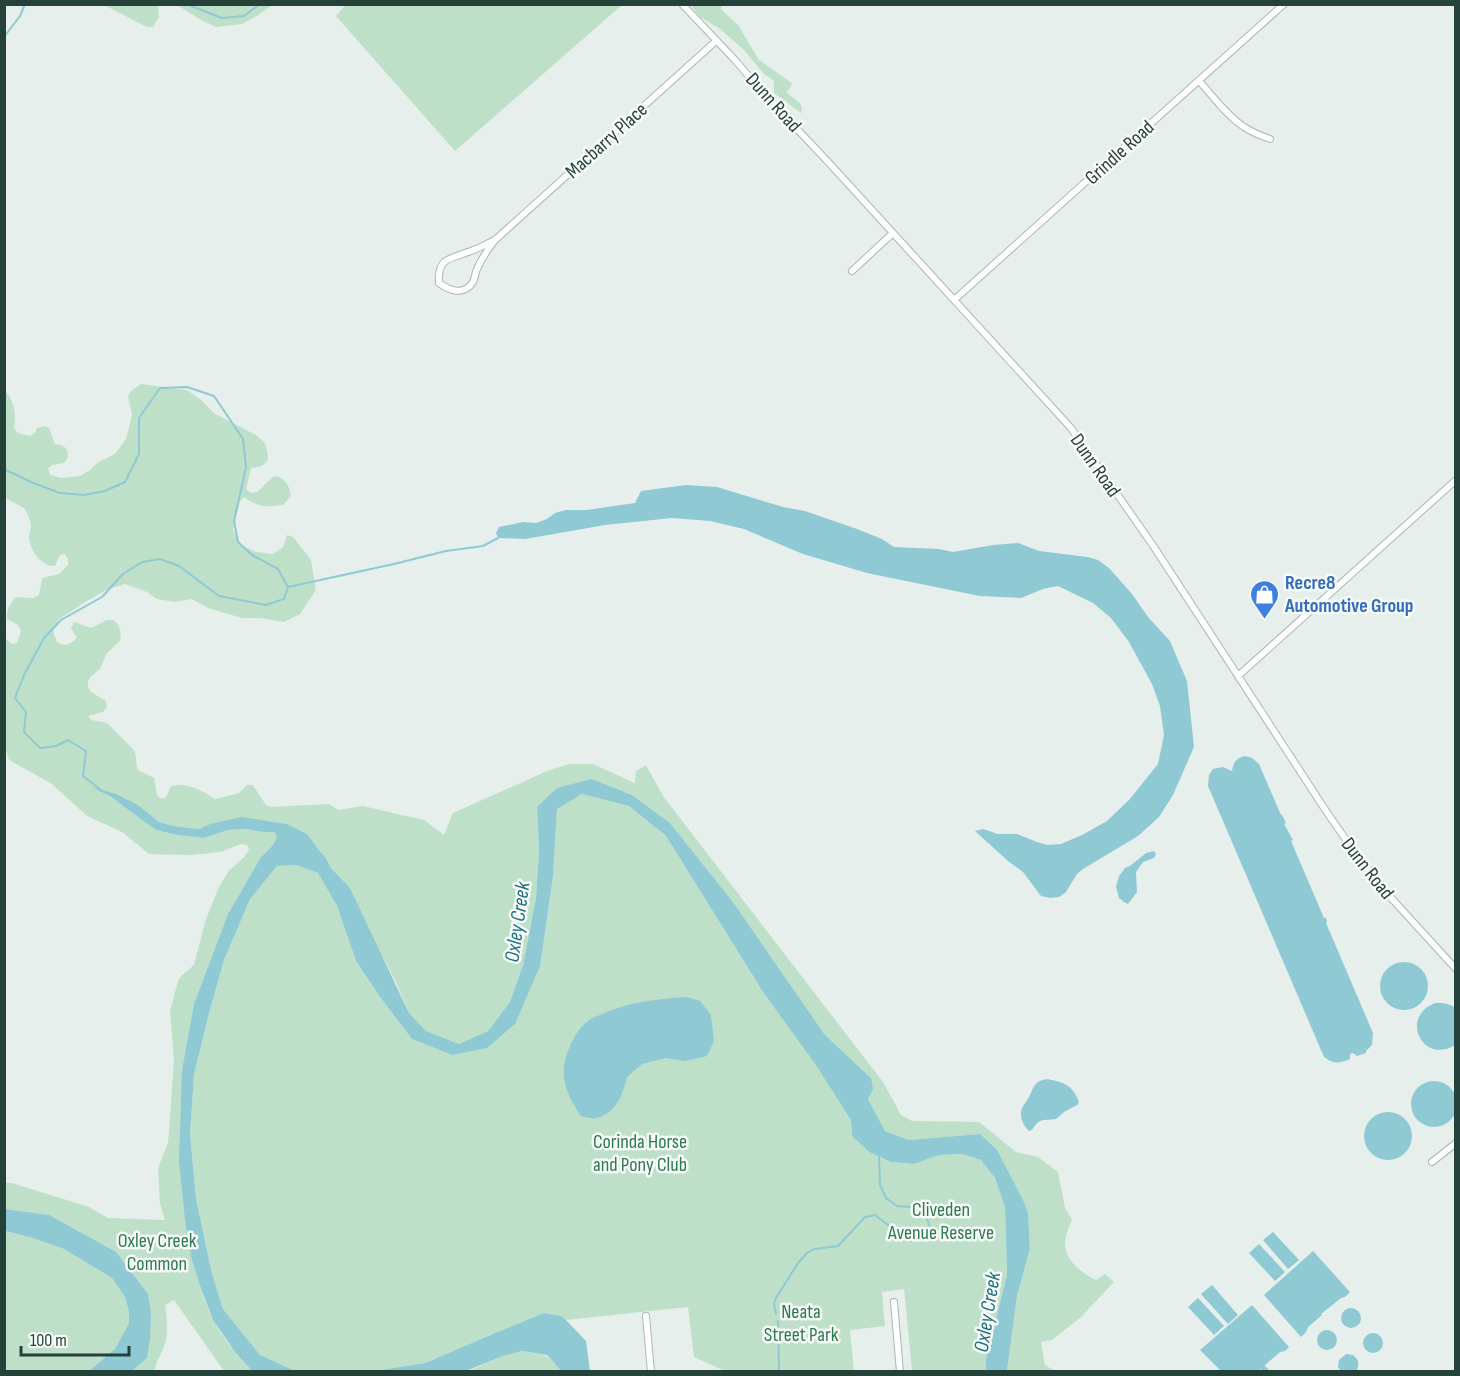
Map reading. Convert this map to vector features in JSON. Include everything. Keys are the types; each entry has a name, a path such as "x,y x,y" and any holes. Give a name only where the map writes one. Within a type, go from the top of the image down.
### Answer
{"street":[{"name":"Dunn Road","path":"682,4 1071,428 1154,547 1333,822 1373,878 1455,969"},
{"name":"Grindle Road","path":"954,300 1284,4"},
{"name":"Macbarry Place","path":"495,240 452,257 443,263 438,273 439,283 456,292 466,289 473,281 484,255 495,240 716,41"},
{"path":"1199,81 1241,125 1270,139"},
{"path":"852,271 893,233"},
{"path":"1238,676 1455,480"},
{"path":"1432,1162 1455,1143"},
{"path":"894,1302 900,1371"},
{"path":"646,1316 651,1371"}],"green space":[{"path":"346,4 622,5 455,151 336,16"},
{"path":"104,5 158,5 159,17 153,27 147,27"},
{"path":"177,5 272,5 242,24 216,27"},
{"path":"691,5 721,5 721,9 738,25 759,60 792,83 786,92 800,103 801,113 774,93 774,81 763,73 743,49 720,29 699,16"},
{"name":"Oxley Creek Common","path":"141,384 187,390 215,414 256,435 265,443 267,461 262,466 251,468 246,489 251,493 257,492 274,476 286,483 291,496 283,505 266,506 244,497 240,501 233,529 240,545 256,552 273,554 283,547 287,535 293,537 311,560 316,590 300,614 284,622 242,618 208,608 192,599 175,602 157,599 147,592 125,584 108,589 58,620 53,631 57,642 65,645 77,638 71,628 74,622 91,628 107,620 114,620 118,625 121,632 120,641 107,653 100,669 88,681 91,692 106,701 107,707 103,712 88,716 91,720 108,724 133,749 138,770 154,778 157,795 161,799 166,797 171,786 183,785 199,790 215,799 239,793 247,785 253,785 266,805 271,807 329,804 339,810 363,806 424,820 444,835 453,813 547,771 569,764 593,764 635,783 636,771 646,765 663,796 883,1082 901,1115 912,1121 979,1122 1016,1152 1038,1157 1058,1172 1065,1208 1072,1219 1065,1240 1071,1261 1096,1280 1105,1274 1114,1282 1081,1317 1052,1340 1041,1342 1045,1365 1055,1371 1007,1371 1017,1296 1030,1249 1028,1213 1024,1202 980,1134 909,1140 885,1131 868,1099 871,1078 825,1035 733,902 670,823 632,795 592,779 537,807 539,850 536,898 523,965 510,1002 488,1031 459,1044 426,1031 409,1013 350,888 331,868 326,858 306,834 287,824 262,820 210,824 199,829 173,826 159,822 138,805 96,788 135,813 156,830 204,838 228,830 246,829 274,832 277,837 273,845 261,857 228,914 194,1004 182,1070 191,1257 206,1304 217,1326 252,1371 224,1371 174,1300 165,1305 166,1338 155,1371 132,1371 147,1358 151,1312 49,1215 5,1209 5,1183 12,1183 89,1207 108,1218 165,1220 160,1204 158,1168 168,1143 174,1061 170,1011 178,981 194,965 205,922 218,889 228,872 249,850 247,845 241,844 220,852 191,855 149,854 122,832 87,816 52,784 9,760 4,744 5,638 12,644 17,643 21,631 18,625 7,619 8,610 16,597 33,598 39,595 42,578 59,574 68,565 68,559 65,554 60,555 55,566 45,564 31,546 29,536 31,524 24,508 5,498 4,389 14,407 14,428 18,433 30,436 37,428 44,426 49,428 55,444 67,450 68,456 64,463 48,468 50,475 61,478 80,476 98,462 115,454 126,439 132,415 128,396"},
{"path":"582,794 629,806 666,836 763,992 817,1065 851,1120 852,1136 869,1152 891,1162 914,1164 939,1155 962,1154 981,1160 995,1178 1005,1207 1007,1275 986,1359 986,1371 912,1371 904,1289 882,1292 885,1326 850,1330 854,1372 725,1371 694,1357 688,1307 566,1320 560,1316 544,1313 425,1363 374,1371 295,1371 260,1355 223,1309 212,1274 196,1197 190,1134 194,1075 209,1013 224,960 250,898 277,866 296,865 318,873 337,906 356,961 380,997 412,1039 452,1055 515,1024 553,876 557,808"},
{"path":"4,1231 64,1249 112,1278 125,1297 129,1323 115,1349 89,1371 5,1371"},
{"path":"522,1351 549,1357 561,1371 466,1372 503,1356"}],"water":[{"path":"686,485 717,487 783,507 805,511 882,539 894,547 939,549 953,552 1018,543 1039,551 1098,560 1109,568 1170,641 1187,681 1194,747 1173,795 1159,817 1138,836 1083,869 1077,874 1066,892 1059,897 1050,898 1041,896 1023,872 975,831 983,829 998,834 1017,834 1048,845 1061,844 1107,821 1129,800 1158,764 1164,735 1160,706 1152,684 1129,642 1111,618 1093,603 1058,586 1021,598 980,596 867,573 803,554 744,529 710,521 672,518 605,525 525,539 498,538 496,533 499,527 523,522 536,523 566,510 587,510 635,503 641,491"},
{"path":"1245,756 1259,764 1286,823 1284,824 1293,840 1291,841 1324,918 1326,918 1326,923 1373,1033 1372,1045 1366,1053 1357,1056 1350,1054 1350,1059 1346,1061 1336,1062 1324,1057 1208,786 1209,775 1213,769 1223,767 1232,771 1236,761"},
{"name":"Oxley Creek","path":"592,779 632,795 670,823 733,902 825,1035 871,1078 873,1089 868,1099 885,1131 909,1140 980,1134 997,1150 1028,1213 1030,1249 1017,1296 1007,1371 986,1371 986,1359 1007,1275 1005,1207 995,1178 981,1160 962,1154 939,1155 914,1164 891,1162 869,1152 852,1136 851,1120 816,1065 763,992 666,836 629,806 582,794 557,809 553,876 540,966 515,1024 487,1048 452,1055 412,1039 356,961 337,906 318,873 296,865 277,866 250,899 224,960 194,1075 190,1134 196,1198 212,1274 223,1309 260,1355 295,1371 252,1371 235,1352 213,1320 191,1257 179,1161 182,1070 194,1004 228,914 261,857 273,845 277,837 274,832 246,829 228,830 204,838 156,830 111,797 92,787 116,794 138,805 159,822 173,826 199,829 210,824 242,817 287,824 307,834 331,868 350,888 409,1013 426,1031 459,1044 488,1031 510,1002 523,965 536,898 539,850 537,807 557,788"},
{"path":"1154,851 1156,854 1154,858 1143,862 1136,872 1137,892 1128,904 1124,902 1119,898 1116,887 1119,876 1125,868 1146,853"},
{"path":"1404,962 1421,969 1428,986 1421,1003 1404,1010 1387,1003 1380,986 1387,969"},
{"path":"687,997 700,1001 711,1015 714,1041 707,1056 685,1061 666,1058 642,1064 627,1077 621,1096 614,1108 603,1116 594,1118 581,1116 565,1085 564,1068 570,1047 581,1027 592,1018 631,1004"},
{"path":"1435,1003 1448,1004 1455,1008 1455,1045 1443,1050 1433,1049 1425,1044 1417,1028 1418,1018 1424,1010"},
{"path":"1047,1079 1067,1085 1079,1102 1056,1119 1040,1121 1029,1131 1022,1121 1022,1108 1036,1084"},
{"path":"1434,1081 1443,1082 1451,1087 1456,1095 1456,1113 1451,1121 1443,1126 1434,1127 1425,1126 1417,1121 1412,1113 1411,1104 1412,1095 1417,1087 1425,1082"},
{"path":"1388,1112 1405,1119 1412,1136 1405,1153 1388,1160 1371,1153 1364,1136 1371,1119"},
{"path":"5,1209 49,1215 116,1252 148,1294 151,1312 147,1358 132,1371 89,1371 115,1349 129,1323 125,1297 112,1278 64,1249 5,1231"},
{"path":"1273,1232 1299,1260 1288,1269 1263,1240"},
{"path":"1259,1244 1285,1272 1275,1281 1249,1253"},
{"path":"1313,1251 1350,1292 1321,1314 1301,1337 1264,1295"},
{"path":"1212,1285 1238,1315 1228,1324 1201,1294"},
{"path":"1198,1298 1224,1326 1214,1335 1188,1307"},
{"path":"1252,1305 1289,1347 1263,1367 1265,1366 1270,1371 1261,1369 1258,1371 1221,1371 1200,1350"},
{"path":"1347,1308 1355,1308 1361,1314 1361,1322 1355,1328 1347,1328 1341,1322 1341,1314"},
{"path":"544,1313 561,1316 586,1341 590,1371 561,1371 547,1355 522,1351 466,1371 374,1371 425,1363"},
{"path":"1323,1330 1331,1330 1337,1336 1337,1344 1331,1350 1323,1350 1317,1344 1317,1336"},
{"path":"1369,1333 1377,1333 1383,1339 1383,1347 1377,1353 1369,1353 1363,1347 1363,1339"},
{"path":"1346,1354 1353,1355 1357,1359 1356,1371 1341,1371 1338,1367 1339,1360"}],"waterway":[{"path":"4,37 20,16 25,4"},
{"path":"186,4 222,18 244,16 260,4"},
{"path":"4,469 60,493 84,495 105,491 125,482 139,454 139,418 160,388 187,387 214,396 243,439 246,467 234,521 238,542 252,555 278,569 288,587 284,599 266,605 219,596 179,566 160,559 142,562 123,574 102,597 61,620 44,638 24,675 15,698 26,712 24,732 40,748 56,746 68,740 86,751 83,776 101,790"},
{"path":"288,587 446,551 483,546 498,538"},
{"path":"776,1314 774,1304 776,1298 807,1253 814,1249 838,1246 865,1217 875,1215 897,1235 911,1241 925,1236 929,1225 925,1212 911,1207 897,1206 886,1198 880,1185 879,1157"},
{"path":"778,1321 779,1372"}],"place":[{"name":"Recre8 Automotive Group","path":"1264,620"}],"park label":[{"name":"Corinda Horse and Pony Club","path":"640,1152"},
{"name":"Cliveden Avenue Reserve","path":"941,1220"},
{"name":"Neata Street Park","path":"801,1322"}]}
